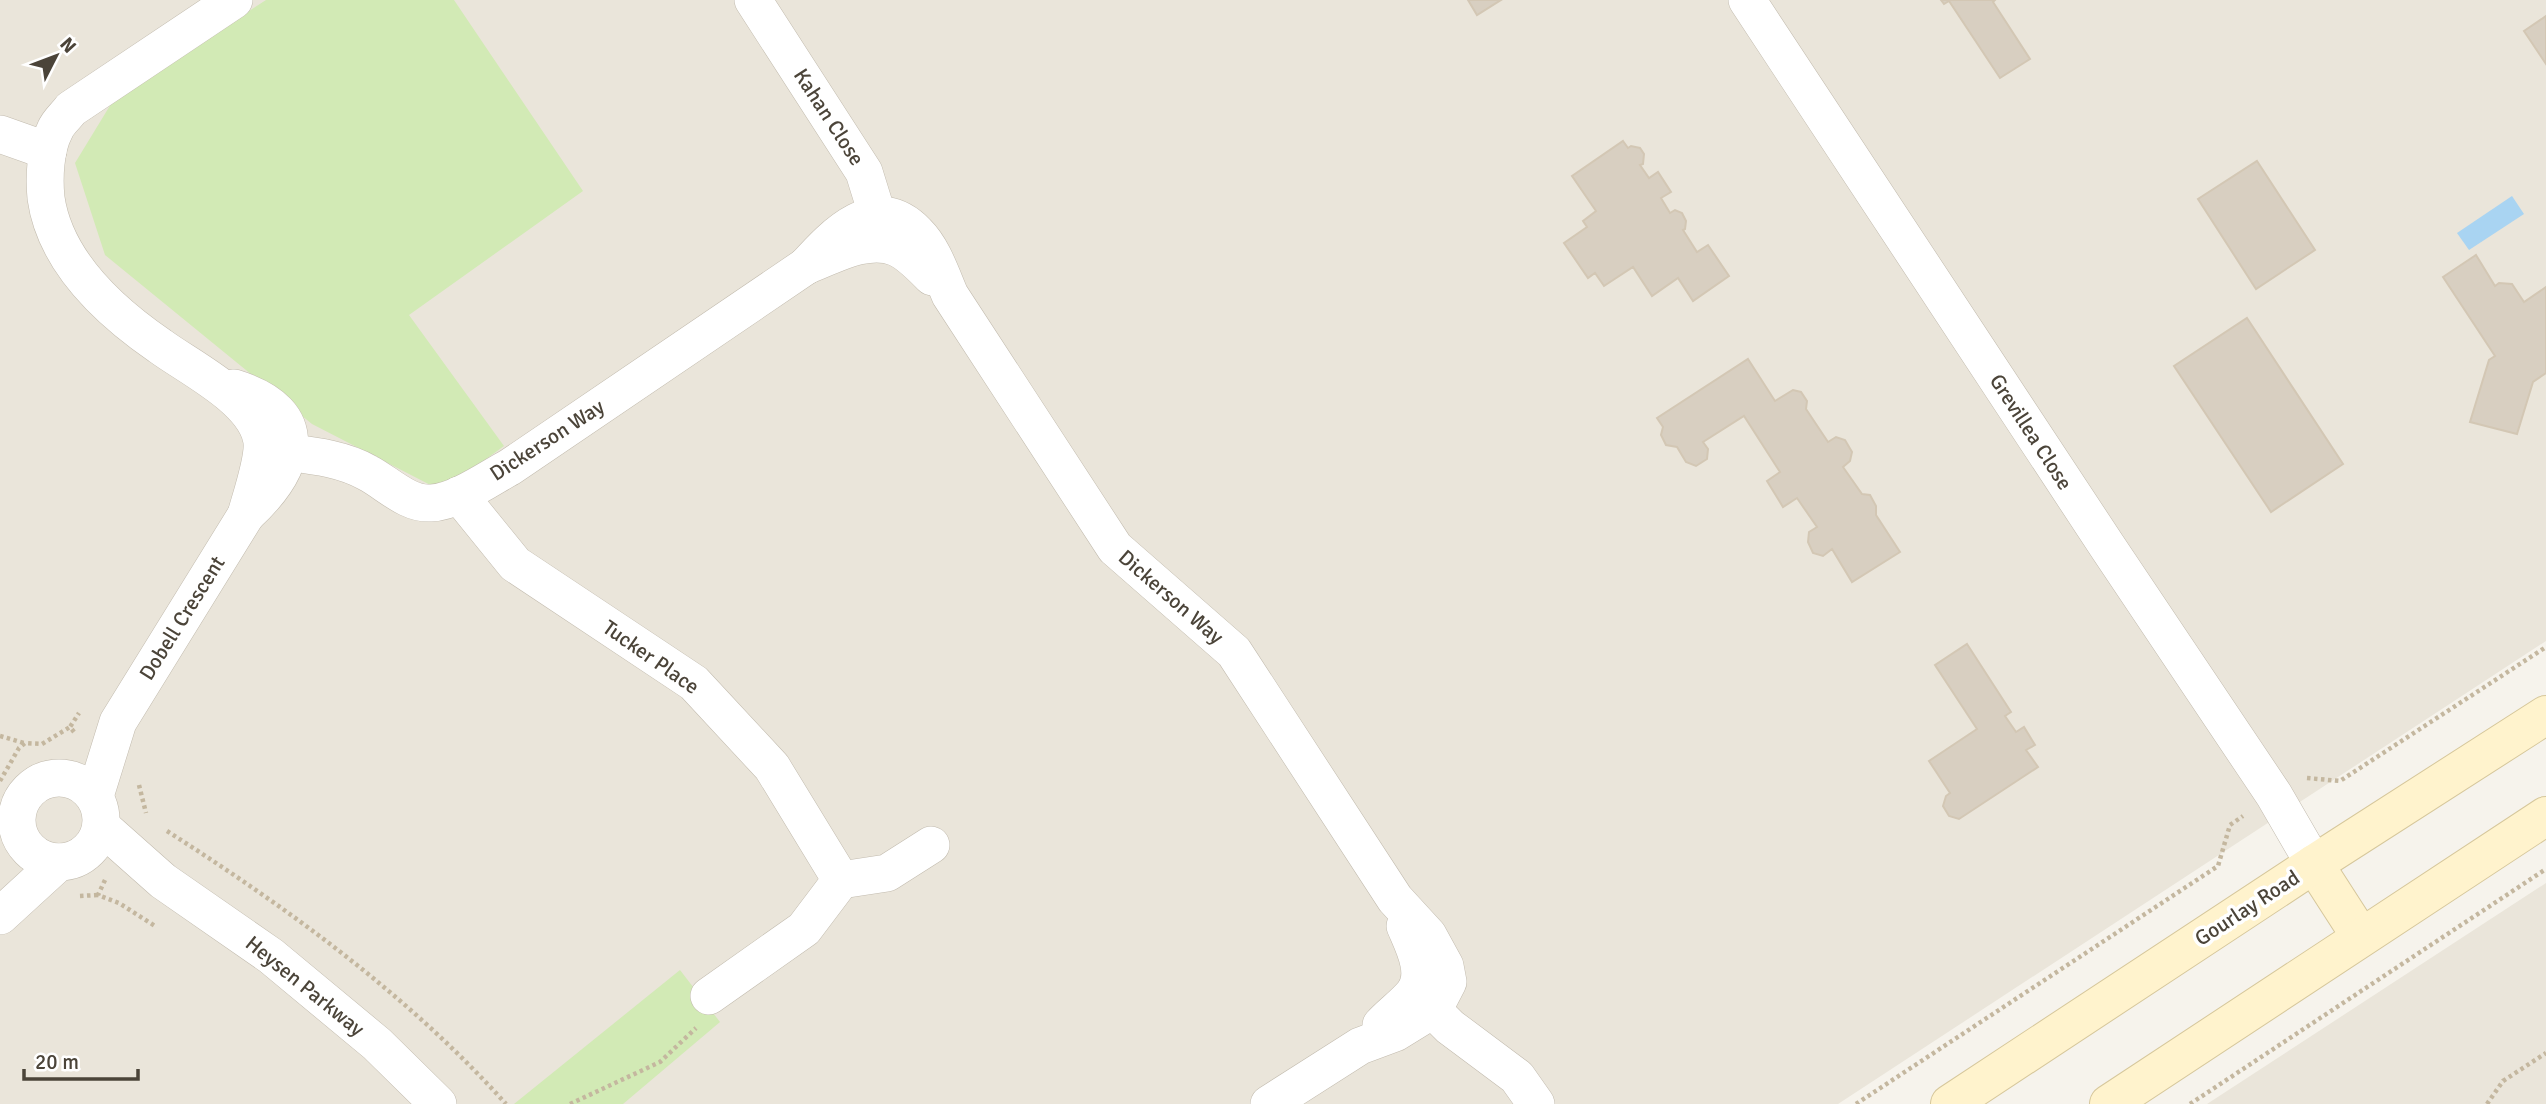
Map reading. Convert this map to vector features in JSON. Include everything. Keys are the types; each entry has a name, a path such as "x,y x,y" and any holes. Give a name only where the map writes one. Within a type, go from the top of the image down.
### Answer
{"main road":[{"name":"Gourlay Road","path":"1950,1104 2546,715"},
{"path":"2109,1104 2546,816"},
{"path":"2314,864 2361,937"}],"street":[{"path":"234,0 71,109 55,130 48,151 45,185 49,222 69,259 107,303 158,346 216,383 246,410 261,435 276,451"},
{"name":"Kahan Close","path":"753,0 864,172 875,229"},
{"name":"Grevillea Close","path":"1747,0 2274,795 2314,864"},
{"path":"0,134 48,151"},
{"name":"Dickerson Way","path":"276,451 331,458 366,471 410,499 431,504 459,495 510,467 806,266 850,248 875,229 921,266 950,295 1115,548 1234,652 1395,898 1417,954 1424,1000"},
{"name":"Dobell Crescent","path":"85,835 88,744 118,722 246,515 276,451"},
{"name":"Tucker Place","path":"459,495 515,564 694,683 772,767 841,880"},
{"path":"0,914 17,794 88,744"},
{"path":"17,794 66,777 76,781 85,835"},
{"path":"17,794 34,854 46,860 85,835"},
{"path":"0,914 85,835"},
{"name":"Heysen Parkway","path":"85,835 163,881 271,956 377,1044 438,1104"},
{"path":"709,996 804,929 841,880 887,873 931,845"},
{"path":"1292,1098 1424,1000 1450,1027 1517,1077 1536,1104"}],"path":[{"path":"1856,1104 2218,866 2230,825 2274,795 2300,778 2340,781 2546,647"},
{"path":"83,707 88,744"},
{"path":"0,736 25,743 88,744 123,764 134,776 141,790 147,818"},
{"path":"17,794 19,748 25,743"},
{"path":"2190,1104 2546,869"},
{"path":"570,1104 660,1062 695,1032 709,996"},
{"path":"2487,1104 2503,1081 2546,1053"}],"shaded area":[{"path":"0,0 2546,0 2546,641 1838,1104 0,1104"},
{"path":"2546,883 2546,1104 2207,1104"}],"green space":[{"path":"266,0 454,0 583,191 409,315 504,446 442,491 312,424 105,255 75,163 114,99"},
{"path":"680,970 720,1022 623,1104 514,1104"}],"water":[{"path":"2512,196 2524,214 2469,250 2457,233"}],"building":[{"path":"1468,0 1501,0 1477,15"},
{"path":"1941,0 1995,0 1993,2 2030,59 2000,78 1949,1 1944,4"},
{"path":"2546,16 2546,64 2524,31"},
{"path":"1623,141 1628,148 1640,148 1644,154 1643,164 1640,165 1649,178 1658,172 1671,192 1661,198 1670,213 1675,210 1682,213 1686,221 1683,230 1697,252 1708,245 1729,276 1693,301 1678,278 1652,296 1633,267 1604,286 1595,273 1588,278 1564,243 1587,227 1583,221 1596,211 1572,176"},
{"path":"2257,161 2315,250 2256,289 2198,199"},
{"path":"2476,255 2495,286 2499,283 2512,284 2524,302 2546,287 2546,373 2533,382 2517,434 2470,422 2489,360 2495,356 2443,277"},
{"path":"2247,318 2343,464 2271,512 2174,366"},
{"path":"1748,359 1775,401 1793,390 1801,392 1807,401 1806,409 1828,442 1836,437 1845,440 1852,452 1850,461 1843,467 1862,494 1870,495 1876,506 1876,515 1900,552 1852,582 1832,549 1823,556 1813,553 1808,542 1809,532 1817,527 1797,498 1783,507 1767,481 1780,472 1744,416 1703,442 1708,449 1707,459 1696,466 1686,462 1677,447 1666,445 1661,435 1663,427 1657,418"},
{"path":"1967,644 2011,712 2005,716 2016,732 2024,727 2035,745 2026,750 2038,767 1959,819 1949,816 1943,806 1950,793 1929,761 1977,729 1935,665"}]}
